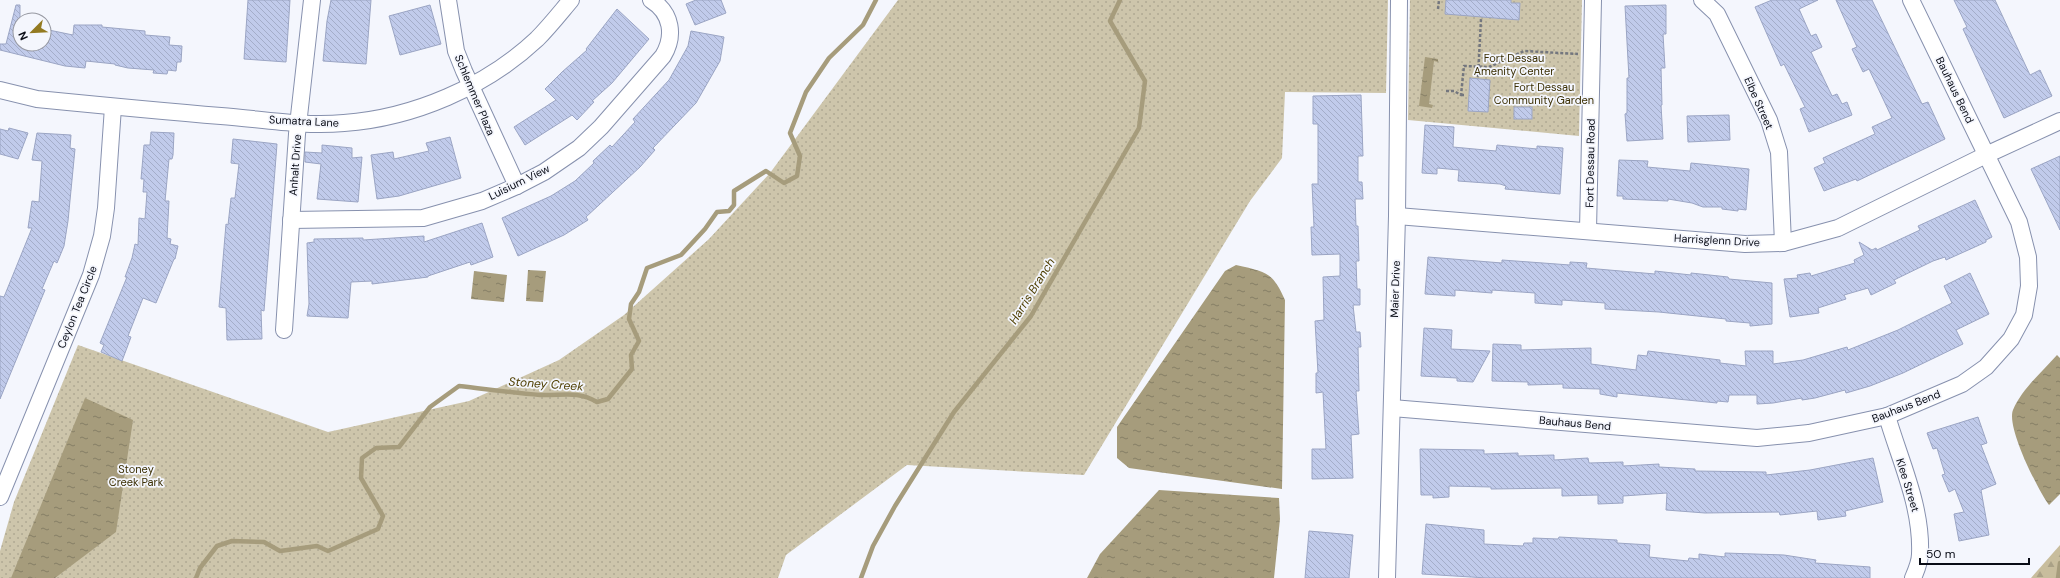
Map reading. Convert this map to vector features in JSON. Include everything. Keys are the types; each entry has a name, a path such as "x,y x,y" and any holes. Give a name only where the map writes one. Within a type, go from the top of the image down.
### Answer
{"street":[{"name":"Anhalt Drive","path":"284,330 298,122 312,0"},
{"name":"Schlemmer Plaza","path":"448,0 456,51 470,86 516,186"},
{"name":"Sumatra Lane","path":"0,90 37,99 113,107 298,122 343,123 391,116 432,103 470,86 506,64 537,39 570,0"},
{"name":"Luisium View","path":"291,220 424,218 482,201 544,172 579,148 601,127 663,56 669,46 671,31 667,16 651,0"},
{"name":"Maier Drive","path":"1387,578 1397,216 1399,0"},
{"name":"Fort Dessau Road","path":"1588,230 1593,0"},
{"name":"Elbe Street","path":"1702,0 1717,14 1769,120 1779,152 1783,243"},
{"name":"Bauhaus Bend","path":"1392,408 1757,438 1809,433 1887,416 1962,384 1986,367 2011,339 2024,315 2029,286 2028,257 2019,222 1911,0"},
{"name":"Ceylon Tea Circle","path":"0,497 91,275 102,236 106,208 113,107"},
{"name":"Harrisglenn Drive","path":"1397,216 1588,230 1745,244 1783,243 1838,228 1986,155 2060,121"},
{"name":"Klee Street","path":"1887,416 1914,497 1919,522 1920,556 1913,578"}],"path":[{"path":"1438,10 1439,0"},
{"path":"1478,77 1481,19"},
{"path":"1461,95 1464,66 1494,65 1524,51 1578,54"},
{"path":"1446,91 1454,91 1461,95 1466,95"}],"green space":[{"name":"Stoney Creek Park","path":"898,0 1388,0 1386,93 1285,92 1282,158 1250,201 1084,475 907,465 786,555 778,578 0,578 0,551 14,502 78,345 328,432 469,401 559,360 624,315 709,239 770,173"},
{"name":"Fort Dessau Amenity Center","path":"1410,0 1582,0 1579,136 1408,120"},
{"path":"2060,545 2060,578 2031,578"}],"water":[{"path":"1425,57 1438,59 1438,62 1434,61 1429,104 1433,105 1432,108 1419,106"},
{"path":"1236,265 1267,274 1276,283 1285,300 1282,489 1129,468 1117,458 1117,427 1225,271"},
{"path":"528,270 546,271 543,302 526,301"},
{"path":"474,271 507,275 504,302 471,299"},
{"path":"2057,355 2060,358 2060,494 2049,505 2031,473 2018,444 2012,418 2013,410 2022,395"},
{"path":"85,398 133,420 116,532 55,578 11,578"},
{"path":"1159,490 1279,498 1280,519 1274,578 1087,578 1100,554"}],"building":[{"path":"248,0 290,0 286,62 244,59"},
{"path":"331,0 371,0 366,64 323,61 327,21"},
{"path":"696,0 721,0 726,13 695,25 686,4"},
{"path":"1446,0 1511,0 1511,3 1520,3 1519,20 1445,14"},
{"path":"1772,0 1818,0 1799,9 1811,36 1816,34 1822,47 1811,52 1832,96 1837,94 1842,104 1847,102 1852,115 1809,132 1800,109 1805,107 1784,64 1781,66 1755,7"},
{"path":"1836,0 1872,0 1922,104 1928,102 1945,139 1857,181 1856,179 1824,191 1814,168 1825,163 1823,158 1875,134 1872,127 1892,118 1869,69 1863,72 1852,49 1857,47"},
{"path":"1954,0 1995,0 2030,75 2040,70 2052,96 2004,118 1963,29 1967,27"},
{"path":"16,5 20,5 20,12 14,12"},
{"path":"430,5 441,44 400,55 389,16"},
{"path":"1666,5 1666,34 1663,34 1665,68 1661,68 1663,139 1627,141 1625,114 1627,113 1627,78 1629,78 1625,6"},
{"path":"617,9 649,39 612,83 592,101 594,102 577,120 572,115 525,145 514,127 556,100 545,89 587,50 586,49"},
{"path":"12,21 12,52 52,52 52,31 73,35 74,25 102,25 102,27 145,31 145,35 170,37 169,45 182,46 181,62 177,62 176,71 168,70 167,74 153,73 154,70 128,68 115,64 86,61 85,68 65,66 0,50 0,44 6,44"},
{"path":"691,31 724,37 720,61 696,103 653,148 655,150 640,167 586,217 588,220 564,235 518,256 502,218 551,196 575,181 610,145 612,147 635,122 633,119 669,80 688,46"},
{"path":"1470,78 1490,80 1488,112 1468,111"},
{"path":"1361,95 1363,156 1358,156 1358,182 1362,182 1363,199 1355,199 1356,226 1358,226 1359,261 1356,261 1357,289 1360,289 1360,305 1353,305 1356,332 1360,332 1361,347 1358,347 1359,391 1356,391 1359,434 1351,435 1353,478 1312,479 1312,449 1326,449 1323,392 1316,393 1316,373 1318,373 1315,321 1324,320 1323,277 1340,276 1340,254 1312,255 1311,227 1314,227 1312,184 1318,184 1318,124 1313,124 1313,96"},
{"path":"1514,107 1532,107 1532,119 1514,119"},
{"path":"1729,115 1730,140 1688,142 1687,116"},
{"path":"1425,125 1454,127 1453,147 1496,151 1497,145 1537,149 1537,146 1563,148 1560,194 1505,189 1506,186 1500,184 1458,181 1459,170 1437,168 1437,174 1422,173"},
{"path":"9,128 28,133 18,159 0,154 0,129 8,131"},
{"path":"151,132 174,133 173,155 172,159 169,159 165,201 169,201 167,238 171,239 170,244 178,246 175,259 156,303 143,298 128,336 131,337 122,361 101,352 104,345 100,343 127,277 125,277 135,244 138,245 139,218 145,219 147,192 143,192 144,179 141,179 144,145 150,145"},
{"path":"37,133 71,135 70,148 75,149 68,221 64,246 57,263 54,261 42,289 45,290 0,399 0,296 4,297 32,228 28,228 32,201 39,202 42,161 32,160"},
{"path":"450,137 461,178 399,196 377,199 371,155 393,152 394,159 429,151 426,143"},
{"path":"233,139 277,144 264,311 261,310 262,339 227,340 226,308 219,307 226,224 228,225 231,198 235,198 239,164 231,163"},
{"path":"322,145 352,148 352,158 362,157 358,202 317,199 321,164 305,162 305,152 322,153"},
{"path":"2060,156 2060,230 2031,169"},
{"path":"1619,160 1648,161 1647,167 1690,171 1691,163 1749,169 1746,210 1738,209 1738,211 1722,209 1722,207 1703,207 1692,203 1668,199 1668,201 1623,199 1623,196 1617,196"},
{"path":"1975,200 1992,237 1986,240 1986,242 1946,260 1945,257 1933,261 1894,280 1896,283 1871,295 1868,288 1844,295 1846,299 1818,308 1819,313 1790,317 1784,279 1798,278 1797,275 1810,273 1811,276 1855,263 1854,260 1864,255 1859,242 1872,250 1876,248 1877,250 1920,230 1918,226"},
{"path":"482,223 493,257 471,265 470,262 428,277 372,284 372,281 351,282 348,318 307,316 309,304 307,243 314,242 314,239 363,238 363,240 424,236 424,242"},
{"path":"1428,257 1502,263 1502,260 1570,265 1570,262 1587,263 1586,268 1655,274 1655,271 1691,275 1691,273 1728,277 1729,279 1772,283 1772,324 1750,326 1750,323 1726,321 1726,319 1659,312 1605,309 1605,303 1562,300 1562,305 1535,303 1535,293 1492,290 1492,293 1455,290 1455,296 1425,294"},
{"path":"1970,273 1989,314 1956,330 1963,344 1903,373 1870,386 1846,393 1845,390 1815,398 1802,400 1802,398 1757,404 1757,395 1729,395 1728,402 1717,401 1717,403 1617,393 1617,397 1600,394 1600,389 1563,388 1563,384 1528,385 1528,382 1492,381 1493,344 1521,345 1521,350 1591,348 1591,364 1636,370 1638,355 1647,356 1648,351 1720,360 1720,363 1746,366 1745,351 1773,351 1773,364 1803,360 1847,347 1848,350 1898,330 1952,303 1944,286"},
{"path":"1424,328 1452,330 1451,349 1490,351 1473,382 1457,381 1457,378 1421,376"},
{"path":"1978,417 1987,443 1981,445 1996,484 1981,490 1989,535 1959,541 1954,514 1964,512 1955,489 1949,492 1942,475 1945,474 1937,448 1933,449 1927,433"},
{"path":"1420,449 1484,450 1484,454 1518,453 1518,456 1554,455 1554,460 1588,458 1589,463 1623,462 1623,466 1659,464 1659,467 1695,469 1695,471 1766,472 1766,475 1810,470 1873,458 1883,502 1845,511 1846,516 1818,520 1817,511 1780,515 1779,512 1705,513 1666,510 1667,493 1623,496 1623,503 1598,504 1598,495 1562,496 1562,488 1491,489 1491,487 1449,486 1449,497 1433,498 1433,495 1421,495"},
{"path":"1426,524 1484,530 1484,544 1523,546 1524,543 1533,543 1533,538 1558,539 1559,537 1617,540 1617,543 1650,545 1649,557 1688,561 1689,558 1699,559 1699,554 1725,557 1725,553 1784,555 1816,560 1815,563 1870,567 1870,578 1487,578 1422,574"},
{"path":"1309,531 1353,535 1349,578 1305,578"}],"waterway":[{"name":"Stoney Creek","path":"196,578 200,568 217,546 232,541 264,542 280,551 317,546 328,551 378,529 383,516 361,478 362,458 376,448 399,447 430,407 459,386 540,395 569,394 583,396 597,402 608,399 632,369 631,355 639,341 629,319 631,304 639,292 647,268 681,255 705,229 717,212 729,211 734,205 734,191 766,171 784,183 797,176 800,156 790,133 806,92 829,58 863,25 876,0"},
{"name":"Harris Branch","path":"861,578 873,546 895,506 954,412 1031,316 1139,128 1145,81 1110,21 1120,0"},
{"path":"2058,578 2060,563"}],"park label":[{"name":"Fort Dessau Community Garden","path":"1544,93"}]}
